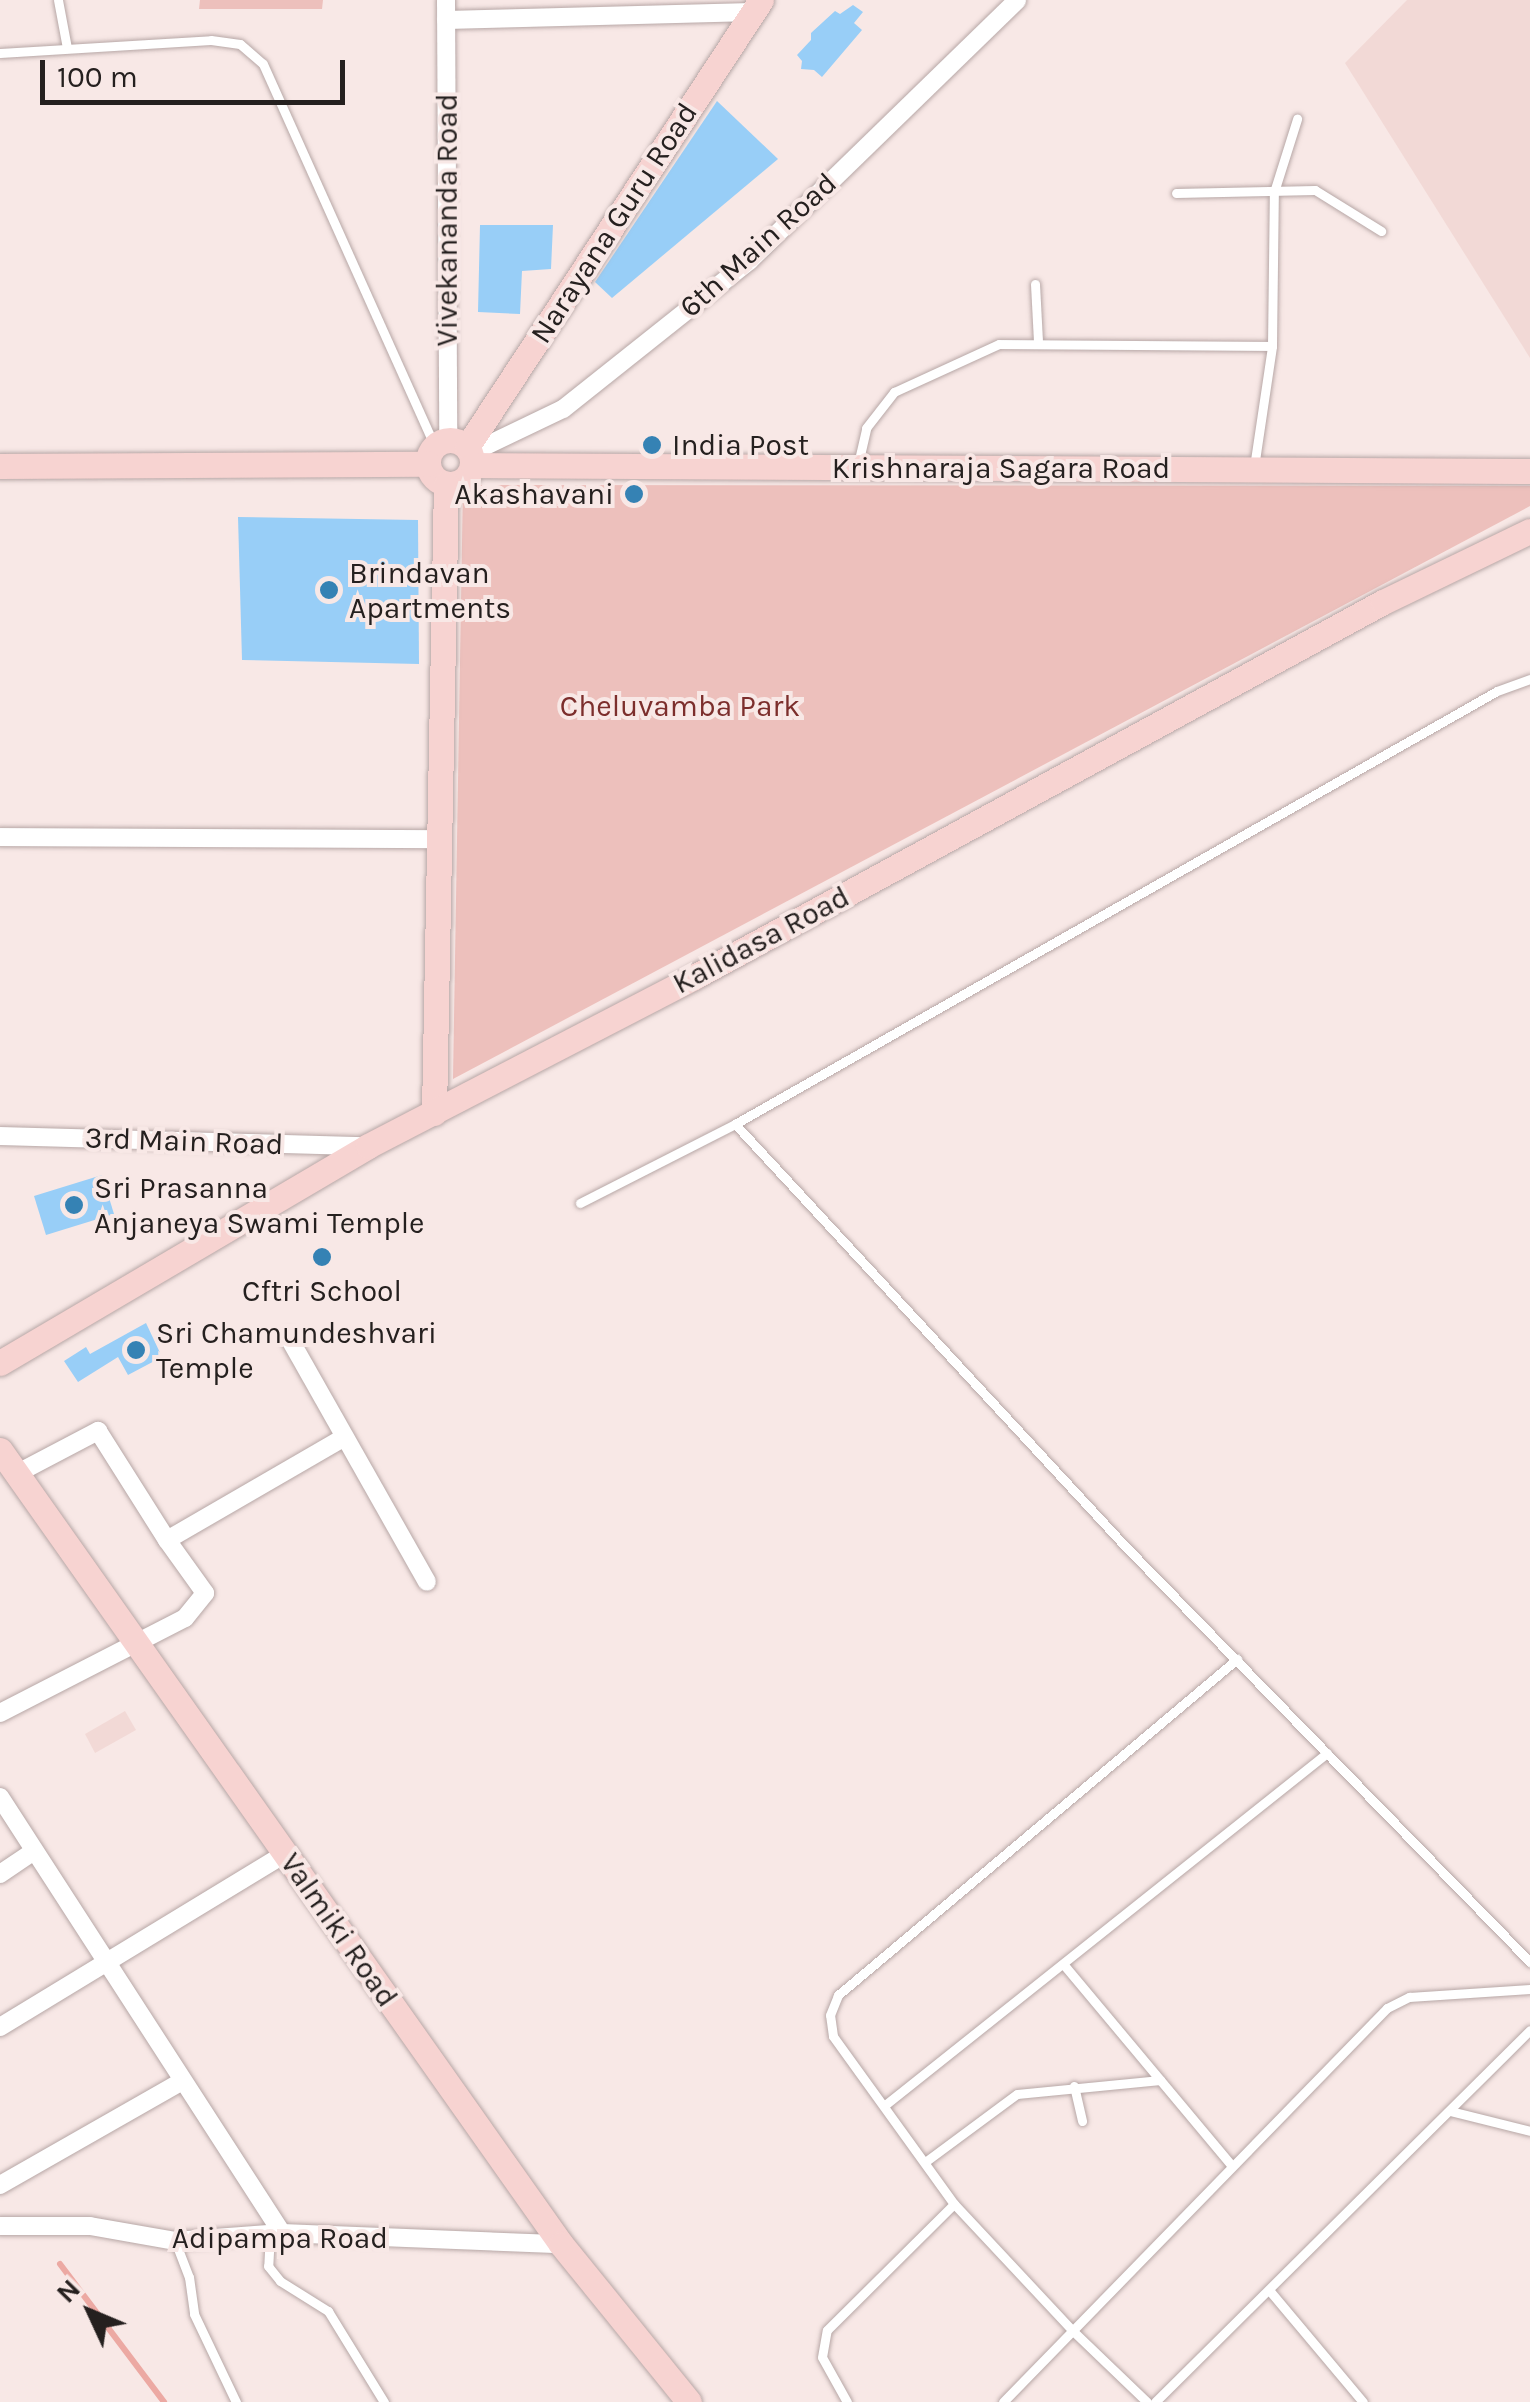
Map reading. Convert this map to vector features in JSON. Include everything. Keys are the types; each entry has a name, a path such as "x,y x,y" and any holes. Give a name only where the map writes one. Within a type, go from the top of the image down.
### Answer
{"street":[{"name":"Vivekananda Road","path":"446,0 452,457"},
{"name":"6th Main Road","path":"452,457 563,408 748,261 1017,0"},
{"path":"446,20 599,7 757,6"},
{"name":"Narayana Guru Road","path":"452,457 757,6"},
{"path":"434,1113 452,457"},
{"name":"Krishnaraja Sagara Road","path":"0,466 452,457 858,467 1530,471"},
{"name":"Kalidasa Road","path":"0,1363 368,1146 1383,602 1530,531"},
{"path":"0,837 439,839"},
{"name":"3rd Main Road","path":"0,1136 368,1146"},
{"path":"289,1338 427,1582"},
{"path":"0,1712 185,1618 205,1593 98,1431 16,1474"},
{"path":"167,1540 343,1438"},
{"name":"Valmiki Road","path":"0,1450 562,2244 689,2402"},
{"path":"0,1797 276,2233"},
{"path":"0,1874 33,1852"},
{"path":"0,2027 285,1854"},
{"path":"0,2185 182,2081"},
{"name":"Adipampa Road","path":"0,2226 90,2226 175,2241 276,2233 562,2244"}],"lane":[{"path":"58,0 67,48"},
{"path":"0,53 210,40 240,44 263,64 452,457"},
{"path":"1254,469 1272,346 1274,192 1297,119"},
{"path":"1176,193 1315,190 1381,231"},
{"path":"1035,284 1038,342"},
{"path":"858,467 866,428 894,392 999,344 1272,346"},
{"path":"580,1203 735,1124 1497,692 1530,678"},
{"path":"735,1124 1125,1546 1530,1962"},
{"path":"1147,2402 1072,2330 954,2204 833,2036 830,2015 838,1996 1236,1658"},
{"path":"885,2105 1064,1966 1327,1752"},
{"path":"1064,1966 1232,2166"},
{"path":"1010,2399 1072,2330 1399,2000 1530,1989"},
{"path":"1155,2402 1530,2030"},
{"path":"925,2162 1017,2094 1160,2080"},
{"path":"1074,2086 1082,2121"},
{"path":"1450,2111 1530,2131"},
{"path":"847,2402 822,2357 827,2330 954,2204"},
{"path":"276,2233 268,2266 280,2281 328,2311 384,2402"},
{"path":"175,2241 189,2277 194,2314 236,2402"},
{"path":"1269,2290 1363,2402"}],"shaded area":[{"path":"1407,0 1530,0 1530,358 1345,63"},
{"path":"125,1711 136,1730 95,1753 85,1734"}],"green space":[{"path":"200,0 323,0 322,9 199,9"},
{"name":"Cheluvamba Park","path":"463,485 1530,486 1530,506 453,1079"}],"building":[{"path":"853,5 863,12 854,23 862,30 822,77 814,70 801,69 802,61 797,55 811,40 811,33 835,11 840,14"},
{"path":"717,101 778,159 612,298 595,282"},
{"path":"480,225 553,225 551,269 522,271 520,314 478,312"},
{"name":"Brindavan Apartments","path":"238,517 418,520 419,664 242,660"},
{"name":"Sri Prasanna Anjaneya Swami Temple","path":"102,1175 114,1214 46,1235 34,1196"},
{"path":"146,1323 162,1357 128,1375 118,1357 78,1382 64,1361 86,1347 90,1354"}],"waterway":[{"path":"60,2264 164,2402"}],"place":[{"name":"India Post","path":"652,445"},
{"name":"Akashavani","path":"634,494"},
{"name":"Brindavan Apartments","path":"329,590"},
{"name":"Sri Prasanna Anjaneya Swami Temple","path":"74,1205"},
{"name":"Cftri School","path":"322,1257"},
{"name":"Sri Chamundeshvari Temple","path":"136,1350"}]}
